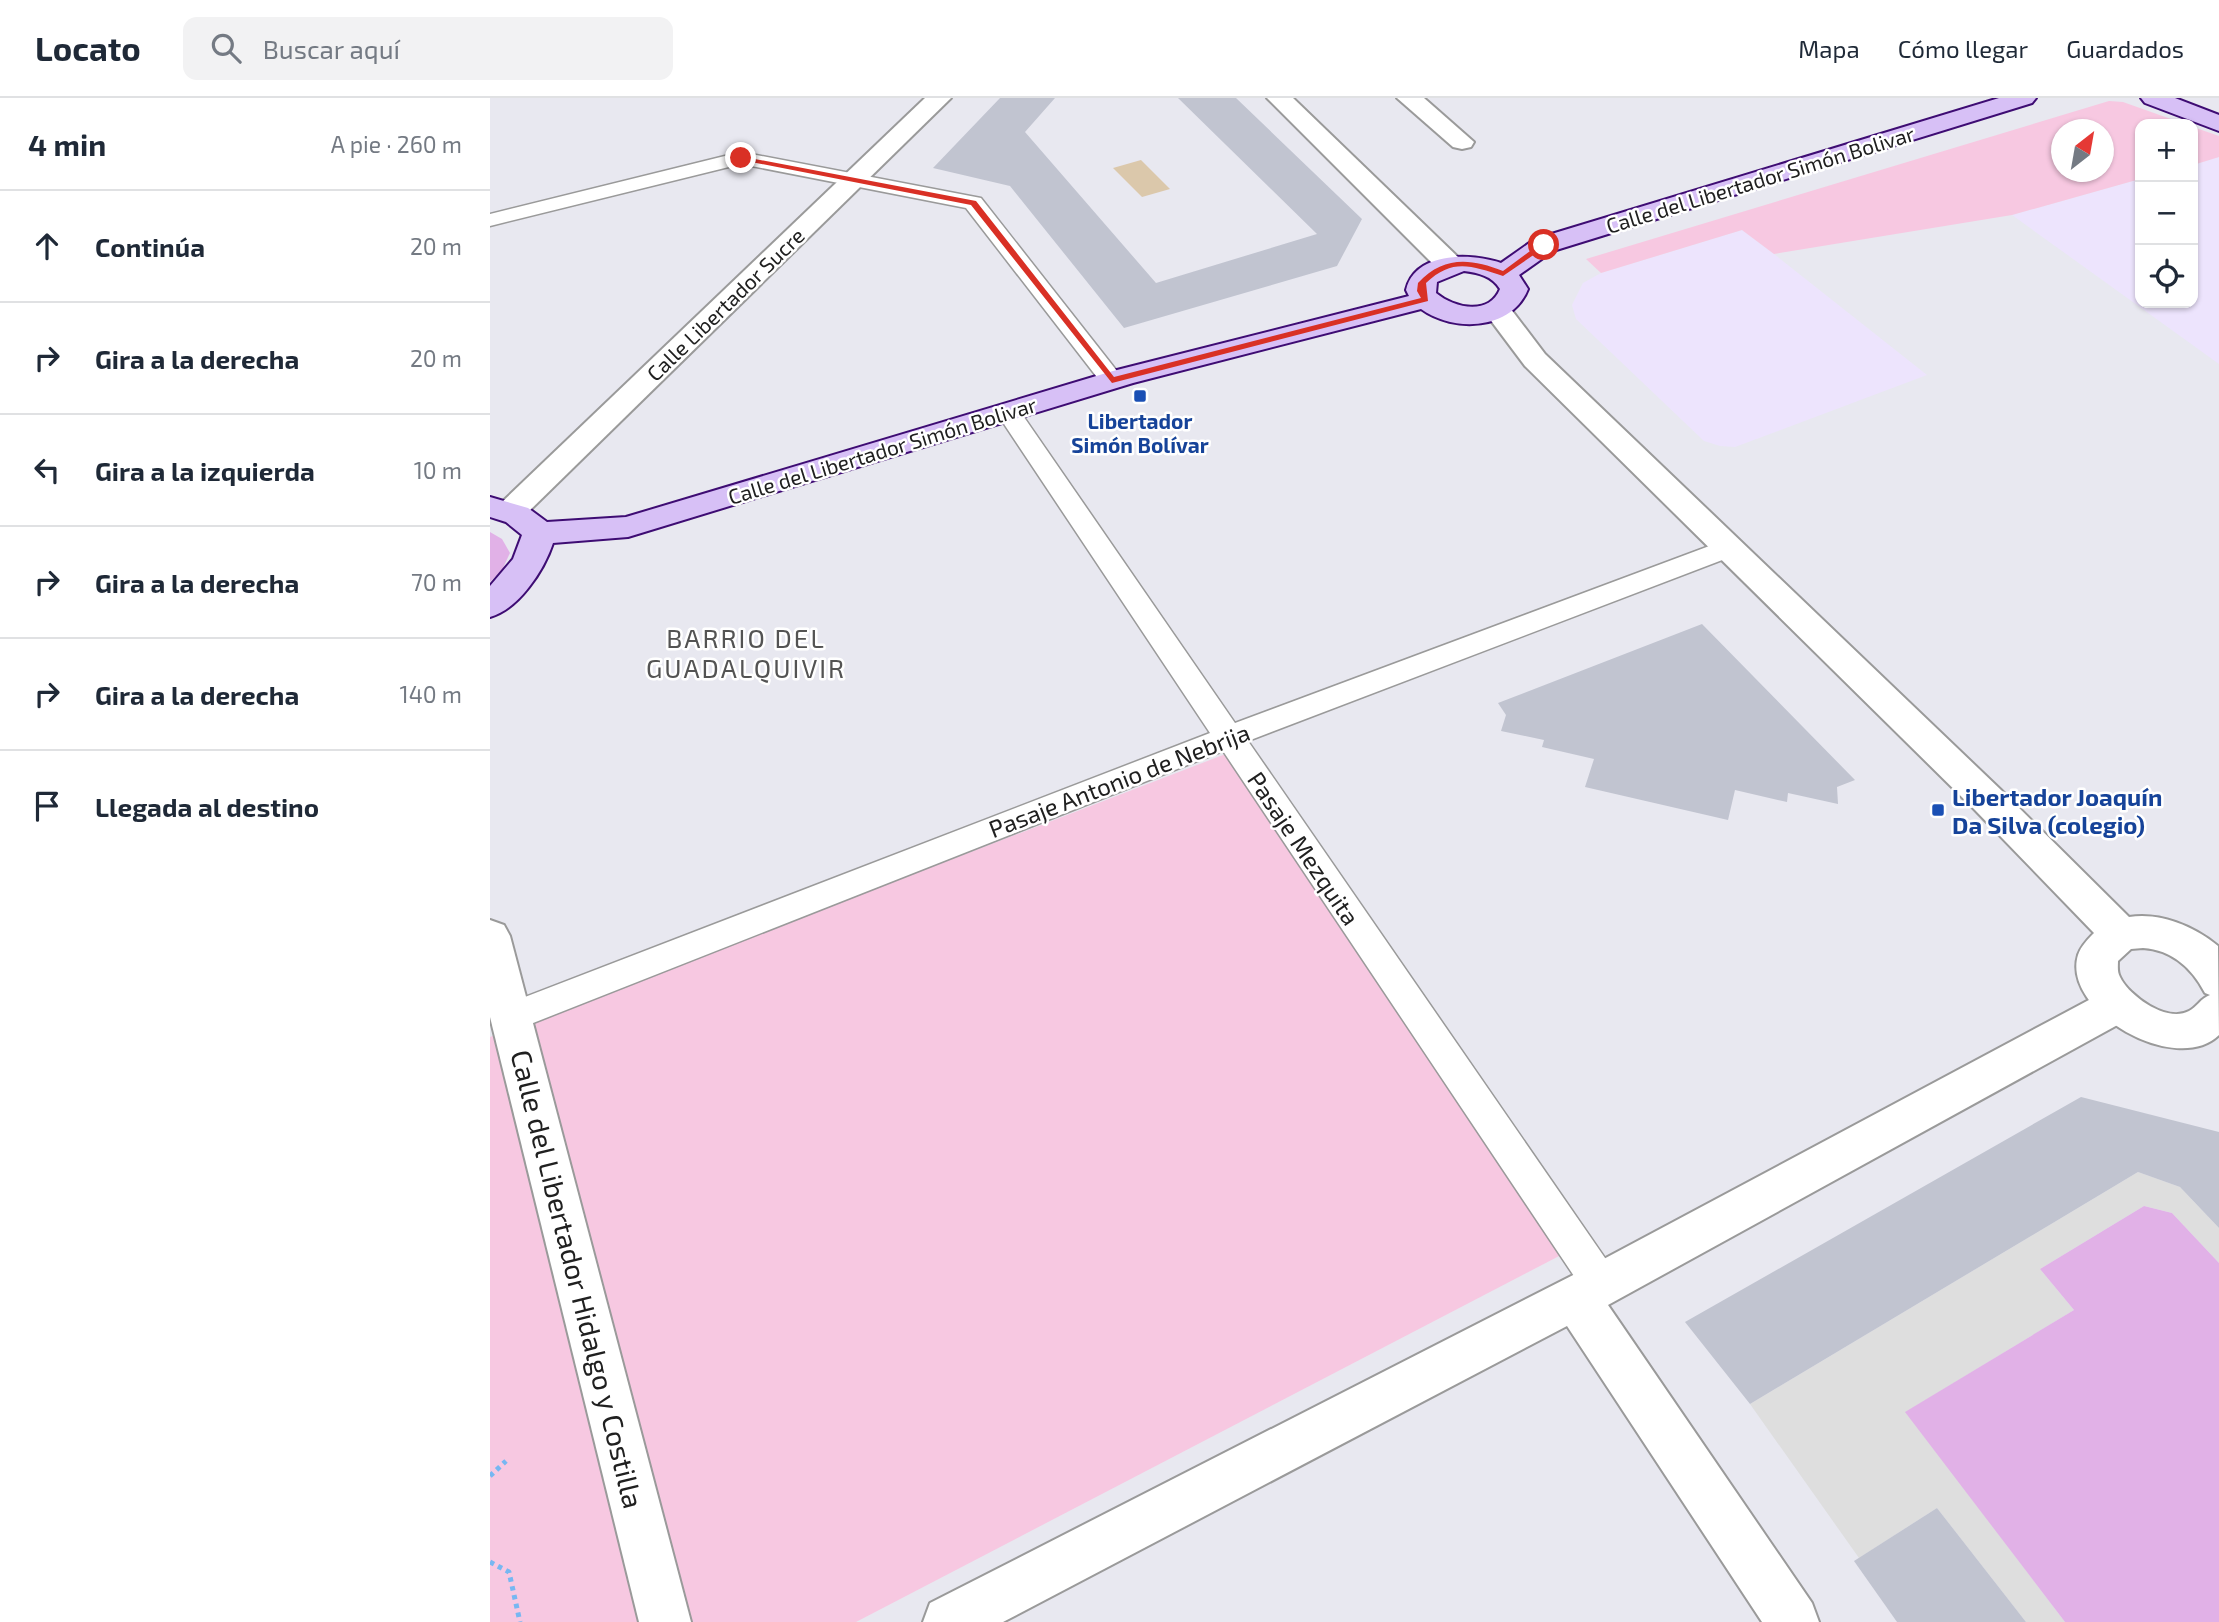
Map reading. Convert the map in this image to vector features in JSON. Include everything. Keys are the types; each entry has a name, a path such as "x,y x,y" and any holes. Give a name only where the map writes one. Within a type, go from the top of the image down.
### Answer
{"main road":[{"name":"Calle del Libertador Simón Bolivar","path":"1503,274 1544,245 2024,98"},
{"path":"2153,98 2219,124"},
{"path":"1479,264 1503,274 1514,289 1512,297 1497,310 1471,315 1457,314 1434,306 1426,300 1421,291 1427,275 1450,265 1479,264"},
{"name":"Calle del Libertador Simón Bolivar","path":"539,533 628,527 1112,380 1426,300"},
{"path":"490,606 524,570 536,551 539,533 528,520 500,509"}],"street":[{"name":"Calle Libertador Sucre","path":"500,509 939,98"},
{"path":"1279,98 1450,265"},
{"path":"1409,98 1462,142"},
{"path":"490,219 741,158 973,203 1112,380"},
{"path":"1497,310 1535,360 1988,800 2121,935"},
{"name":"Pasaje Mezquita","path":"1008,412 1229,737 1588,1291"},
{"name":"Pasaje Antonio de Nebrija","path":"511,1017 1229,737 1729,548"},
{"path":"2154,932 2189,946 2216,989 2199,1027 2180,1030 2157,1028 2136,1019 2117,1005 2103,989 2097,972 2098,957 2106,943 2121,935 2154,932"},
{"name":"Calle del Libertador Hidalgo y Costilla","path":"490,936 665,1622"},
{"path":"949,1622 1588,1291 2117,1005"},
{"path":"1588,1291 1793,1622"}],"path":[{"path":"490,1476 506,1461"},
{"path":"490,1562 509,1572 520,1622"}],"shaded area":[{"path":"2109,101 2123,102 2171,119 2135,119 2135,180 2012,215 1774,254 1742,230 1601,273 1586,259"},
{"path":"2198,129 2219,136 2219,157 2198,163"},
{"path":"2219,157 2219,364 2141,308 2198,308 2198,163"},
{"path":"1141,160 1170,189 1142,197 1113,168"},
{"path":"2135,180 2135,304 2012,215"},
{"path":"1742,230 1927,375 1735,447 1704,441 1576,319 1572,305 1583,283 1601,273"},
{"path":"490,532 502,539 510,553 502,570 490,582"},
{"path":"1249,745 1588,1241 856,1622 490,1622 490,1037"},
{"path":"2138,1172 2180,1187 2219,1228 2219,1263 2172,1213 2144,1206 2040,1269 2074,1310 1906,1412 2065,1622 2026,1622 1937,1508 1859,1558 1750,1404"},
{"path":"2144,1206 2172,1213 2219,1263 2219,1622 2065,1622 1905,1412 2074,1310 2040,1269"}],"building":[{"path":"1000,98 1055,98 1025,132 1156,283 1317,234 1178,98 1236,98 1362,219 1337,266 1124,328 1010,186 933,168"},
{"path":"1702,624 1855,780 1837,787 1838,804 1788,793 1787,802 1735,790 1728,820 1585,787 1594,759 1542,747 1544,740 1501,731 1506,715 1498,703"},
{"path":"2081,1097 2219,1132 2219,1228 2180,1187 2138,1172 1750,1404 1685,1322"},
{"path":"1937,1508 2026,1622 1897,1622 1854,1561"}],"place":[{"name":"Libertador Simón Bolívar","path":"1140,396"},
{"name":"Libertador Joaquín Da Silva (colegio)","path":"1938,810"}],"district":[{"name":"BARRIO DEL GUADALQUIVIR","path":"746,652"}],"route":[{"path":"741,158 973,203 1112,380 1426,300 1421,291 1422,283 1427,275 1437,269 1464,263 1479,264 1503,274 1544,245"}]}
